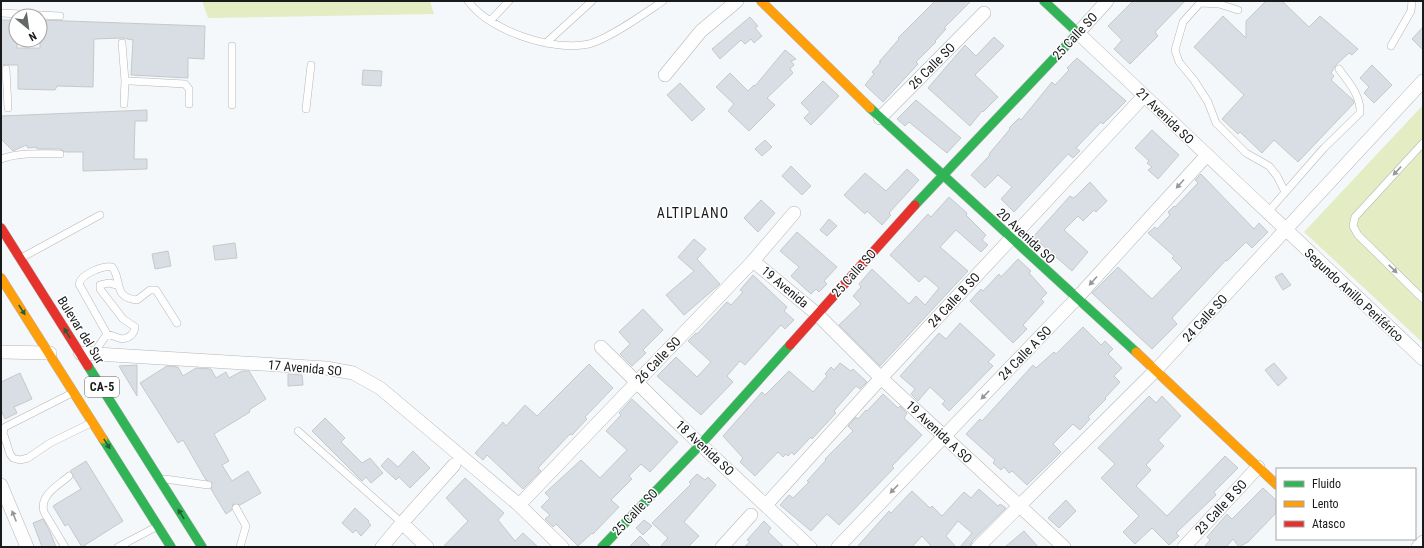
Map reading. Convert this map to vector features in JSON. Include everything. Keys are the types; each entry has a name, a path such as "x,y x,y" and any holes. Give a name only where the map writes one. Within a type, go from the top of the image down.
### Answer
{"main road":[{"name":"20 Avenida SO","path":"761,1 880,118 1076,299 1156,370 1276,484"},
{"name":"21 Avenida SO","path":"1044,1 1078,33"},
{"name":"25 Calle SO","path":"602,547 701,444 942,175 1078,33"},
{"name":"Bulevar del Sur","path":"1,228 20,259 87,354 159,478 202,547"},
{"name":"CA-5","path":"1,278 50,353 171,547"}],"street":[{"path":"665,75 701,32 737,1"},
{"name":"25 Calle SO","path":"1078,33 1107,1"},
{"name":"26 Calle SO","path":"880,118 984,13"},
{"name":"21 Avenida SO","path":"1078,33 1286,231"},
{"name":"24 Calle SO","path":"978,547 1021,506 1156,370 1286,231 1423,80"},
{"name":"24 Calle B SO","path":"766,506 881,378 1144,96"},
{"name":"24 Calle A SO","path":"838,547 1076,299 1207,155"},
{"name":"26 Calle SO","path":"519,505 753,261 794,213"},
{"name":"Segundo Anillo Periférico","path":"1286,231 1423,359"},
{"name":"19 Avenida","path":"753,261 817,314"},
{"name":"19 Avenida A SO","path":"817,314 881,378 1064,547"},
{"name":"18 Avenida SO","path":"601,347 636,383 810,547"},
{"path":"1,352 50,353"},
{"name":"17 Avenida SO","path":"87,354 326,368 353,373 380,388 519,505 562,547"},
{"path":"382,547 454,465"},
{"name":"23 Calle B SO","path":"1184,547 1258,467"},
{"path":"1,485 26,547"},
{"path":"722,547 751,515"},
{"path":"402,523 427,547"},
{"path":"1418,547 1423,542"}],"lane":[{"path":"468,1 474,9 490,20 521,37 546,43 576,46 591,43 624,26 663,1"},
{"path":"490,20 509,1"},
{"path":"546,43 592,1"},
{"path":"1391,46 1411,11 1412,1"},
{"path":"1238,10 1219,4 1200,3 1183,22 1175,50 1179,62 1194,80 1208,102 1216,123 1246,153 1269,166 1277,176 1285,192"},
{"path":"1,13 60,16"},
{"path":"122,43 125,81 124,104"},
{"path":"232,46 232,105"},
{"path":"306,109 310,65"},
{"path":"6,69 8,108"},
{"path":"1267,213 1324,148 1360,113 1360,106 1357,96 1339,69"},
{"path":"125,81 186,84 189,89 189,104"},
{"path":"1423,143 1355,217 1353,226 1358,235 1423,299"},
{"path":"1,159 8,156 60,154"},
{"path":"20,259 100,215"},
{"path":"118,285 109,283 100,285 100,289 123,319 135,327 135,332 132,335 122,339 107,334 79,282 84,276 96,270 110,266 118,277 118,285 122,293 137,300 150,290 156,290 178,323"},
{"path":"87,354 107,334"},
{"path":"74,392 5,427 3,432 10,454 13,458 20,460 28,458 50,444 93,422"},
{"path":"298,431 402,523"},
{"path":"65,547 42,506 45,497 69,476"},
{"path":"159,478 208,484"},
{"path":"236,508 246,526 240,547"},
{"path":"118,547 158,526"}],"green space":[{"path":"202,1 430,1 434,14 208,18"},
{"path":"1423,105 1423,343 1304,232"}],"building":[{"path":"935,1 971,1 944,28 946,29 935,41 936,42 916,62 918,64 883,102 865,85 874,74 872,72 881,62 879,62 899,39 898,38"},
{"path":"1133,1 1185,1 1155,32 1158,36 1130,64 1114,49 1122,40 1108,26"},
{"path":"1266,1 1282,1 1309,27 1320,16 1358,49 1352,55 1349,53 1336,65 1331,73 1334,76 1331,80 1353,100 1354,103 1298,162 1274,140 1262,153 1240,132 1238,134 1222,119 1244,95 1194,47 1223,16 1246,38 1246,21"},
{"path":"750,17 758,26 755,28 762,36 754,43 751,39 745,44 741,40 720,59 712,49"},
{"path":"1,20 8,20 8,48 48,48 48,20 205,26 204,59 188,58 188,78 131,75 133,40 122,38 94,39 93,87 57,86 55,90 18,89 18,65 1,65"},
{"path":"1423,27 1423,50 1412,39"},
{"path":"994,37 1004,46 975,75 998,97 983,112 982,111 970,126 928,88 965,45 976,56"},
{"path":"785,50 796,59 791,61 794,65 790,69 793,73 767,98 775,105 749,131 728,111 734,104 716,87 730,73 748,91 754,85 755,86"},
{"path":"1077,58 1126,101 1103,124 1101,122 1076,148 1080,151 1073,158 1068,154 1014,212 1001,199 1012,187 998,175 985,188 971,175 990,155 989,154 1010,129 1009,128 1019,118 1021,120 1052,82 1055,85 1069,70 1067,68"},
{"path":"1372,65 1392,85 1374,103 1364,93 1369,87 1360,78"},
{"path":"363,70 382,71 381,86 362,85"},
{"path":"823,81 839,96 811,125 804,118 810,112 801,103"},
{"path":"680,83 705,109 692,121 667,95"},
{"path":"916,100 961,138 947,153 909,122 905,126 897,119"},
{"path":"147,110 147,121 135,121 134,159 147,159 147,169 83,171 83,152 65,152 60,149 37,149 37,147 28,148 26,145 13,151 1,139 1,116"},
{"path":"1152,130 1179,155 1158,179 1148,170 1152,167 1147,163 1149,161 1135,148"},
{"path":"765,140 772,147 762,156 755,149"},
{"path":"791,166 811,186 802,195 782,176"},
{"path":"907,169 919,180 889,213 891,215 882,225 867,211 865,214 844,195 865,173 886,191"},
{"path":"1201,174 1254,229 1259,223 1268,232 1252,248 1246,242 1227,261 1226,260 1172,318 1177,324 1152,349 1092,293 1118,267 1152,299 1182,268 1172,258 1174,256 1148,233 1155,227 1157,229 1170,215 1168,212 1174,206 1175,207 1198,183 1195,180"},
{"path":"1090,182 1107,201 1096,212 1094,210 1083,221 1078,216 1064,230 1088,252 1072,271 1033,237 1070,196 1073,198 1076,196"},
{"path":"949,197 967,213 966,215 986,235 982,240 988,245 981,252 956,230 940,247 968,271 880,366 839,325 861,304 853,296 861,287 859,284 872,269 909,304 916,296 925,305 939,288 925,276 919,282 890,255 928,214 931,217"},
{"path":"761,200 775,213 758,232 744,218"},
{"path":"829,219 837,226 827,236 820,230"},
{"path":"797,232 837,267 824,281 827,284 819,292 816,289 811,294 791,276 799,267 780,251"},
{"path":"694,239 706,249 697,259 720,284 684,315 666,295 694,271 678,257"},
{"path":"235,243 237,258 215,260 213,246"},
{"path":"168,251 171,266 155,269 152,254"},
{"path":"1018,259 1031,271 1029,273 1047,293 1041,299 1044,302 1023,325 1027,329 1013,343 970,301 981,289 983,291 999,274 1001,277"},
{"path":"1282,273 1291,285 1283,290 1275,277"},
{"path":"753,275 787,307 784,311 794,320 785,329 781,325 745,365 740,361 727,376 733,382 701,415 657,376 676,357 697,377 711,362 688,341 696,333 697,334 727,302 731,305 743,292 740,290"},
{"path":"643,309 663,330 643,350 646,353 632,366 620,354 630,344 619,332"},
{"path":"960,323 995,355 988,362 993,366 949,411 942,404 945,401 930,387 918,401 911,394 915,389 900,376 939,333 946,339"},
{"path":"1083,327 1101,345 1105,341 1113,349 1108,354 1122,368 1114,376 1120,382 1088,417 1090,419 1080,430 1073,424 1053,444 1061,452 1027,485 1012,471 1009,473 1004,467 1001,470 993,463 995,460 966,434 980,419 982,421 1033,365 1036,368 1054,352 1056,354"},
{"path":"840,363 851,371 853,369 867,382 860,389 856,386 834,411 836,413 812,439 811,437 794,455 792,452 788,456 786,454 783,457 778,452 755,476 740,462 743,458 723,436 762,392 765,395 789,371 813,392 827,376 825,374 831,367 834,370"},
{"path":"1274,363 1287,378 1278,386 1265,370"},
{"path":"589,364 613,388 585,417 587,419 572,435 570,434 538,468 541,471 523,489 487,455 483,460 475,453 503,422 506,426 525,405 537,416"},
{"path":"137,365 137,396 119,366"},
{"path":"167,366 178,367 183,376 196,368 211,369 216,378 226,372 229,378 242,371 249,371 266,399 249,410 250,412 214,434 229,461 222,465 232,481 248,471 261,493 240,505 233,504 232,510 226,514 211,489 212,483 206,480 183,440 178,443 140,383"},
{"path":"20,373 32,399 14,407 17,413 5,419 1,410 1,382"},
{"path":"288,374 302,375 303,385 288,386"},
{"path":"883,394 898,408 900,406 907,413 904,418 922,435 892,466 894,468 839,525 827,514 811,531 780,505 789,495 793,498 809,482 807,481 826,460 825,459 853,431 848,426 856,417 858,419 866,410 867,411"},
{"path":"1149,396 1156,403 1162,396 1181,416 1158,440 1164,446 1146,465 1151,470 1136,486 1167,516 1225,456 1238,468 1214,492 1216,495 1176,533 1179,536 1169,545 1152,528 1135,544 1123,532 1139,516 1101,478 1115,464 1098,448"},
{"path":"632,399 678,442 650,472 641,464 629,476 632,479 611,500 619,507 593,534 592,533 578,546 556,524 553,527 545,519 550,515 541,507 550,498 545,493 581,460 600,478 627,450 606,431 621,415 619,413"},
{"path":"325,418 345,438 341,442 362,463 370,458 383,473 371,483 366,477 362,481 312,431"},
{"path":"413,451 430,468 410,488 399,477 396,480 381,466 388,458 398,467"},
{"path":"86,461 123,521 82,547 68,524 65,526 53,506 81,489 70,471"},
{"path":"697,474 705,480 708,477 716,485 684,522 699,536 688,547 660,547 668,538 652,523 691,484 689,482"},
{"path":"465,478 504,513 498,520 515,541 523,533 538,547 443,547 468,521 446,498"},
{"path":"1263,488 1276,500 1276,513 1248,542 1239,547 1233,539 1226,547 1204,547 1210,540 1207,537 1227,514 1232,519"},
{"path":"979,489 998,506 1000,504 1006,508 972,541 970,547 960,547 972,533 958,521 946,536 956,547 932,547 922,536 912,547 857,547 889,511 891,513 912,491 930,508 932,506 942,516 964,492 971,498"},
{"path":"1066,500 1076,511 1059,528 1048,518"},
{"path":"355,508 369,521 368,522 371,525 361,536 356,530 353,533 342,523"},
{"path":"43,519 56,547 42,547 33,523"},
{"path":"644,520 652,526 643,535 636,528"},
{"path":"764,521 771,528 768,532 784,547 744,547 750,542 747,540"},
{"path":"1024,531 1038,547 1005,547"},
{"path":"640,536 651,547 629,547"}],"traffic: fast":[{"path":"915,205 1078,33 1044,1"},
{"path":"870,108 1136,352"},
{"path":"602,547 701,444 790,345"},
{"path":"88,366 202,547"},
{"path":"103,439 171,547"}],"traffic: slow":[{"path":"761,1 870,108"},
{"path":"1,278 103,439"},
{"path":"1136,352 1276,484"}],"traffic: jam":[{"path":"790,345 915,205"},
{"path":"1,228 88,366"}],"district":[{"name":"ALTIPLANO","path":"693,213"}]}
